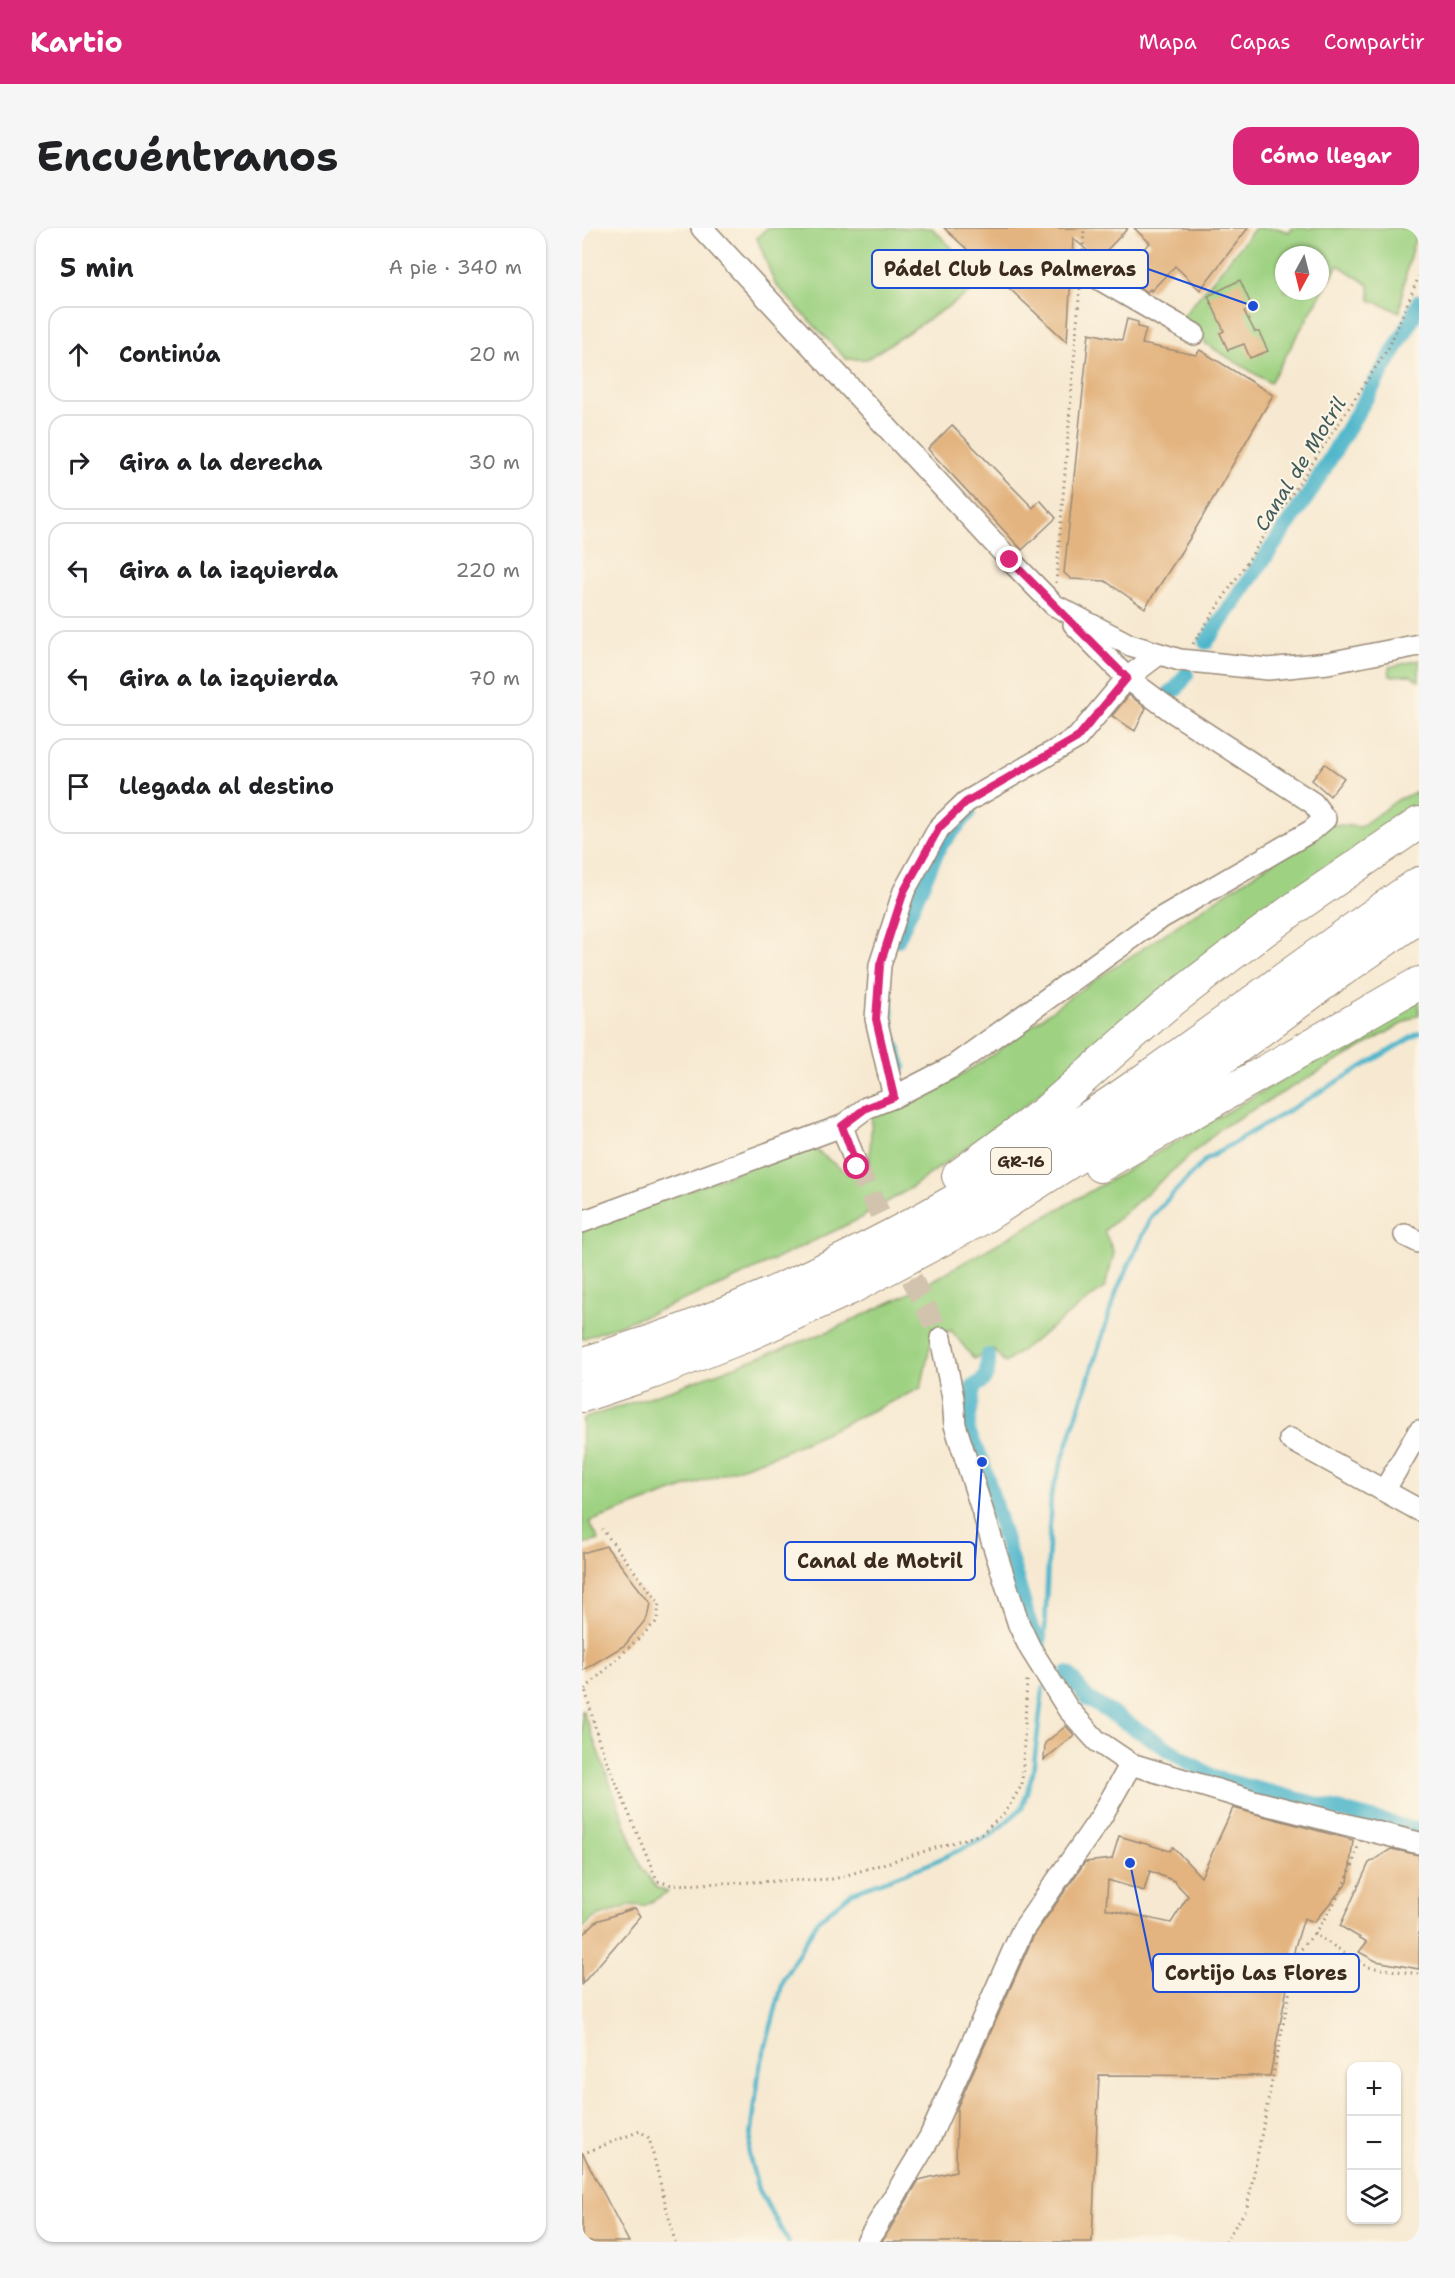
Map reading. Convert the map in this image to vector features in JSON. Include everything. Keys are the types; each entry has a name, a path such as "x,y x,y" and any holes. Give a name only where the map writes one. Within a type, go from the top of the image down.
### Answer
{"highway":[{"path":"794,1282 825,1254 878,1226 987,1156 1044,1113 1164,1007 1299,905 1419,824"},
{"name":"GR-16","path":"582,1364 688,1328 794,1282 922,1219 1020,1162 1170,1062 1419,883"},
{"name":"GR-16","path":"582,1396 654,1372 743,1337 849,1289 981,1219 1165,1101 1419,917"},
{"path":"934,1245 983,1232 1419,983"}],"street":[{"path":"582,1222 842,1126 866,1108 894,1097 952,1067 1154,922 1311,831 1325,819 1313,803 1173,712 1127,678 1054,605 702,228"},
{"path":"1082,269 1194,333"},
{"path":"1054,605 1084,623 1130,645 1180,660 1268,669 1328,663 1419,645"},
{"path":"894,1097 876,1019 880,965 904,891 939,828 966,802 1077,738 1127,678 1160,654"},
{"path":"842,1126 857,1167"},
{"path":"942,1338 953,1398 955,1425 1016,1615 1043,1674 1068,1709 1097,1740 1131,1764 1257,1802 1419,1843"},
{"path":"1384,1491 1419,1431"},
{"path":"1290,1439 1419,1510"},
{"path":"867,2242 930,2137 1022,1931 1101,1817 1131,1764"}],"path":[{"path":"1054,605 1084,228"},
{"path":"1180,660 1217,610 1389,347 1419,276"},
{"path":"602,1529 658,1604 657,1621 583,1690 599,1742 657,1881 672,1885 834,1879 981,1834 1004,1814 1022,1785 1043,1674 1030,1648"},
{"path":"1225,2242 1247,2208 1297,1954 1314,1934 1339,1897 1355,1860 1361,1828"},
{"path":"1314,1934 1368,1967 1419,1974"},
{"path":"582,2154 640,2131 649,2138 675,2242"}],"green space":[{"path":"767,228 932,228 986,282 867,359 846,359 775,284 757,238"},
{"path":"1255,228 1277,228 1289,232 1292,228 1419,228 1409,259 1400,312 1370,300 1369,285 1338,265 1329,281 1329,246 1275,246 1275,300 1318,300 1270,383 1206,344 1197,328 1180,320"},
{"path":"1419,660 1419,681 1410,675 1390,676 1389,667"},
{"path":"1419,791 1419,812 1309,881 1208,952 1023,1107 912,1187 859,1219 728,1282 582,1339 582,1230 809,1145 848,1174 869,1167 872,1114 934,1092 991,1056 1071,996 1330,824 1360,827 1399,799"},
{"path":"1419,1000 1419,1014 1221,1128 1104,1231 1114,1253 1105,1287 1005,1363 993,1349 974,1359 951,1330 931,1342 921,1388 781,1453 589,1522 599,1540 582,1545 582,1419 673,1389 827,1332 908,1294 1112,1179"},
{"path":"582,1709 642,1868 657,1888 668,1892 644,1906 631,1905 594,1918 582,1929"}],"building":[{"path":"944,228 1128,228 1096,258 1073,238 1072,262 1069,268 1071,275 1067,342"},
{"path":"1134,228 1248,228 1200,290 1175,266 1151,291 1150,289 1147,292 1136,286 1141,279 1134,273 1146,259 1139,253 1150,243"},
{"path":"1240,280 1253,309 1244,311 1255,332 1259,332 1268,351 1250,358 1244,344 1228,350 1220,333 1224,331 1208,296"},
{"path":"1127,319 1138,322 1138,327 1146,329 1142,344 1196,355 1200,350 1273,395 1192,535 1145,608 1105,581 1071,579 1064,573 1089,333 1122,340"},
{"path":"952,425 1033,508 1040,500 1056,518 1022,550 928,449"},
{"path":"1129,695 1146,708 1135,731 1112,716"},
{"path":"1325,764 1344,778 1330,796 1312,780"},
{"path":"606,1546 650,1603 647,1618 625,1645 582,1671 582,1553"},
{"path":"1066,1726 1074,1735 1044,1760 1045,1743"},
{"path":"1233,1808 1353,1840 1348,1882 1314,1922 1304,1918 1295,1947 1270,2076 1099,2075 1092,2242 882,2242 919,2180 956,2171 957,2108 1033,1937 1085,1862 1112,1859 1119,1836 1170,1851 1173,1847 1201,1877","holes":["1150,1871 1174,1881 1188,1896 1171,1923 1106,1909 1108,1880 1144,1891"]},
{"path":"1391,1849 1419,1855 1419,1969 1376,1961 1359,1952 1367,1942 1340,1926 1369,1863"},
{"path":"635,1908 641,1916 582,1984 582,1935 597,1921"},
{"path":"582,2152 629,2242 582,2242"}],"waterway":[{"name":"Canal de Motril","path":"1206,642 1309,494 1407,329 1419,302"},
{"name":"Canal de Motril","path":"1170,693 1176,689 1186,675"},
{"name":"Canal de Motril","path":"897,940 940,845 969,812"},
{"name":"Canal de Motril","path":"885,991 888,1033 899,1066"},
{"path":"1044,1652 1051,1495 1116,1293 1151,1217 1205,1160 1419,1033"},
{"name":"Canal de Motril","path":"988,1356 986,1374 982,1381 973,1387 967,1430 982,1462 1031,1629 1039,1639"},
{"name":"Canal de Motril","path":"1068,1674 1087,1698 1214,1778 1419,1831"},
{"path":"788,2242 757,2186 749,2155 759,2071 784,1978 818,1920 853,1892 929,1864 990,1836 1022,1808 1033,1772 1043,1688"}],"tunnel":[{"path":"857,1167 941,1338"}],"place":[{"name":"Pádel Club Las Palmeras","path":"1253,306"},
{"name":"Canal de Motril","path":"982,1462"},
{"name":"Cortijo Las Flores","path":"1130,1863"}],"route":[{"path":"857,1167 842,1126 866,1108 894,1097 876,1019 877,992 880,965 904,891 939,828 966,802 1077,738 1127,678 1010,560"}]}
